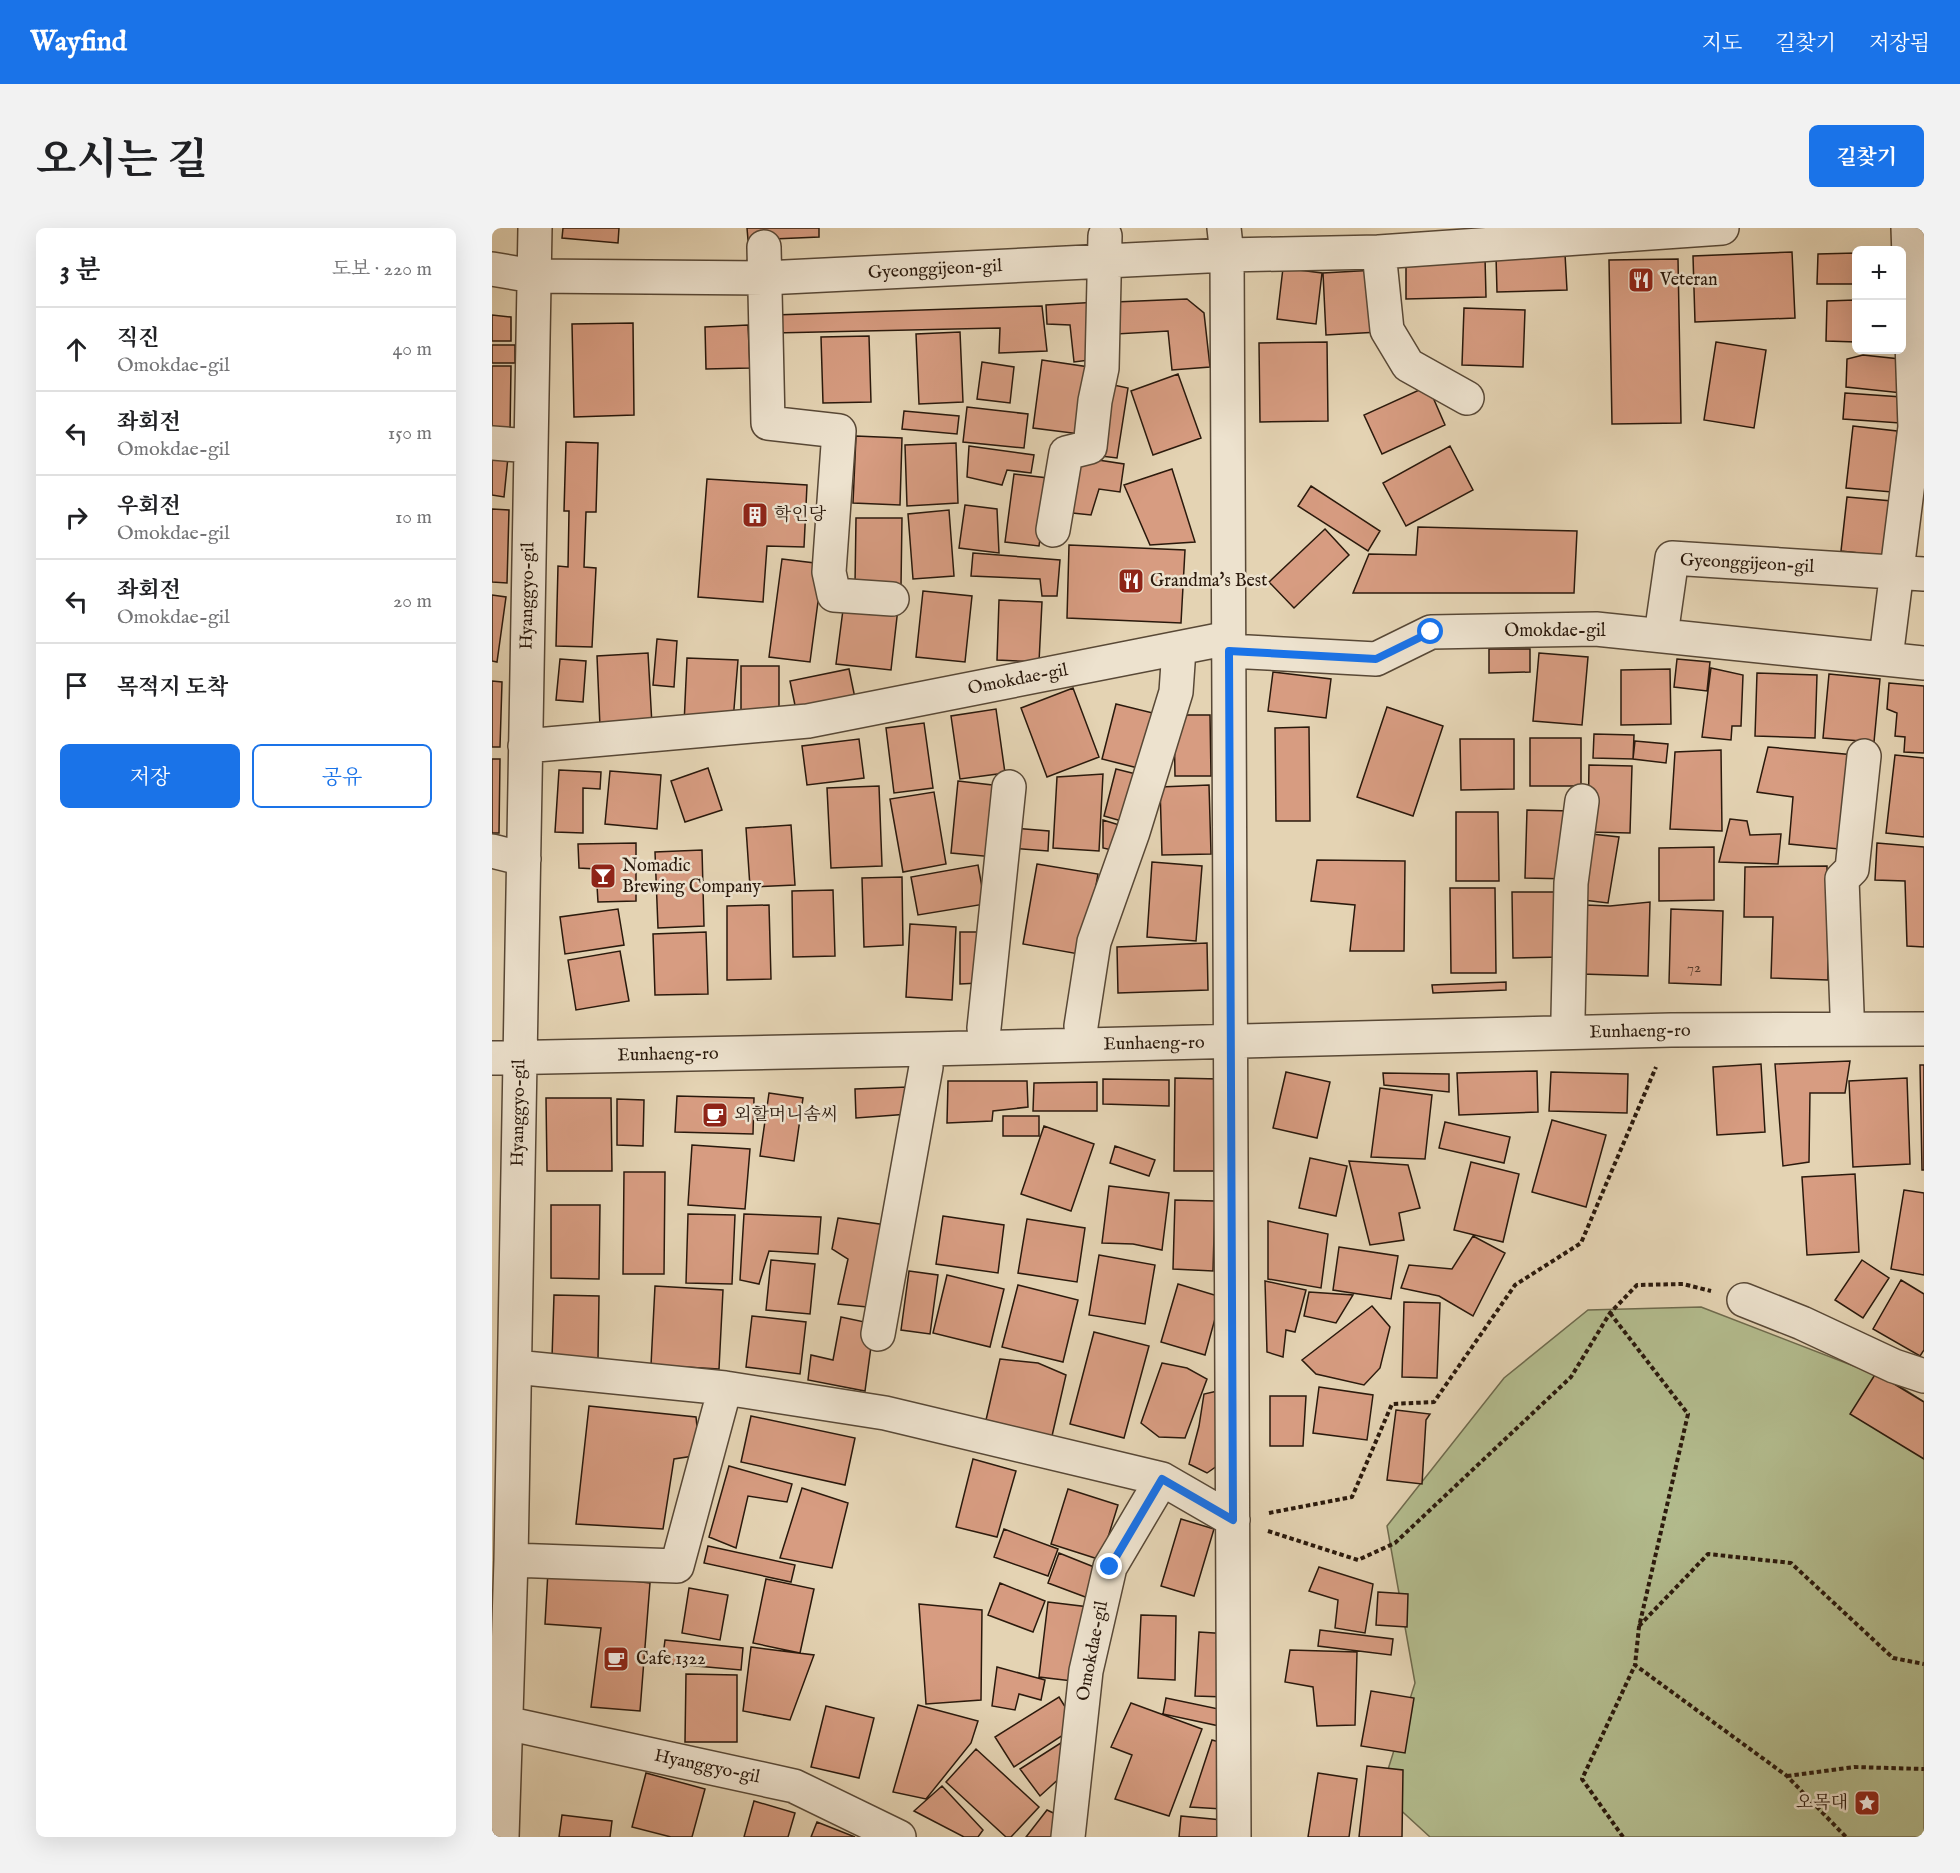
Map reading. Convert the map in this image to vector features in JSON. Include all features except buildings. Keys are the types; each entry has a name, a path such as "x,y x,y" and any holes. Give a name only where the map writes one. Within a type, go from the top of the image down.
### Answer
{"street":[{"name":"Hyanggyo-gil","path":"502,1837 512,1560 515,1367 506,1058 524,859 535,228"},
{"name":"Gyeonggijeon-gil","path":"492,269 533,276 764,262 1225,242 1379,252 1722,228"},
{"path":"1886,658 1910,573 1915,427 1908,228"},
{"path":"1225,242 1234,1837"},
{"path":"1053,530 1066,453 1090,447 1095,401 1102,368 1105,249"},
{"path":"1379,252 1387,330 1408,365 1467,398"},
{"path":"764,262 768,423 839,431 829,572 834,595 892,599"},
{"path":"492,443 530,446"},
{"name":"Gyeonggijeon-gil","path":"1661,635 1672,558 1910,573"},
{"name":"Omokdae-gil","path":"525,746 808,721 1179,648 1229,644 1376,659 1431,632 1596,629 1924,663"},
{"name":"Eunhaeng-ro","path":"1081,1026 1094,942 1133,832 1176,692 1179,648"},
{"path":"1847,1012 1842,879 1852,869 1864,756"},
{"path":"984,1028 1009,787"},
{"name":"Eunhaeng-ro","path":"1568,1017 1571,883 1582,801"},
{"path":"492,851 524,859"},
{"name":"Eunhaeng-ro","path":"506,1058 1671,1030 1924,1029"},
{"path":"879,1334 926,1067"},
{"path":"1744,1300 1802,1323 1894,1366 1923,1373"},
{"path":"515,1367 725,1388 885,1413 1162,1479 1233,1520"},
{"path":"512,1560 677,1566 725,1388"},
{"name":"Omokdae-gil","path":"1068,1837 1086,1671 1110,1567 1162,1479"},
{"name":"Hyanggyo-gil","path":"506,1723 794,1786 899,1837"}],"path":[{"path":"1233,1520 1352,1497 1392,1404 1434,1402 1515,1285 1581,1243 1659,1060"},
{"path":"1233,1520 1358,1560 1395,1542 1571,1377 1610,1313 1637,1285 1683,1284"},
{"path":"1610,1313 1688,1414 1639,1627 1635,1665 1582,1779 1623,1837"},
{"path":"1639,1627 1708,1554 1791,1563 1893,1658 1924,1664"},
{"path":"1635,1665 1786,1776 1846,1837"},
{"path":"1786,1776 1854,1767 1924,1769"}],"green space":[{"path":"1701,1307 1890,1380 1924,1402 1924,1837 1430,1837 1381,1792 1415,1683 1387,1526 1504,1378 1588,1310"}],"place":[{"name":"Veteran","path":"1641,280"},
{"name":"학인당","path":"755,515"},
{"name":"Grandma's Best","path":"1131,581"},
{"name":"Nomadic Brewing Company","path":"603,876"},
{"name":"외할머니솜씨","path":"715,1115"},
{"name":"Cafe 1322","path":"616,1659"},
{"name":"오목대","path":"1867,1803"}],"route":[{"path":"1110,1567 1162,1479 1233,1520 1229,651 1376,659 1431,632"}]}
